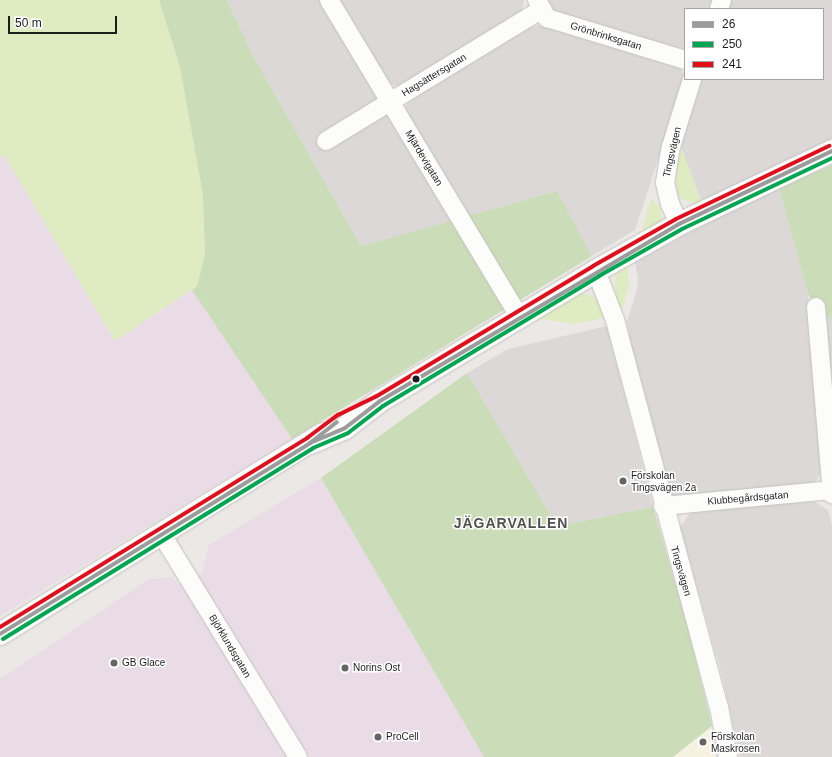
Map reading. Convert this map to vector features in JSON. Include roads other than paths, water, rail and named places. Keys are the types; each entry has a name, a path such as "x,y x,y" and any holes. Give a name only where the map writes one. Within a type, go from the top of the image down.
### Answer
{"street":[{"name":"Mjärdevigatan","path":"329,0 519,316"},
{"name":"Hagsättersgatan","path":"326,141 390,102 540,4"},
{"name":"Grönbrinksgatan","path":"540,4 548,18 684,60"},
{"name":"Tingsvägen","path":"679,224 670,204 665,183 671,147 692,80"},
{"path":"0,634 310,443 345,428 380,401 596,271 679,224 832,151"},
{"name":"Tingsvägen","path":"596,271 615,320 719,707 728,757"},
{"path":"816,307 832,491"},
{"name":"Klubbegårdsgatan","path":"664,506 832,491"},
{"name":"Björklundsgatan","path":"162,535 298,757"}],"place":[{"name":"Förskolan Tingsvägen 2a","path":"623,481"},
{"name":"GB Glace","path":"114,663"},
{"name":"Norins Ost","path":"345,668"},
{"name":"ProCell","path":"378,737"},
{"name":"Förskolan Maskrosen","path":"703,742"}],"district":[{"name":"JÄGARVALLEN","path":"511,523"}]}
